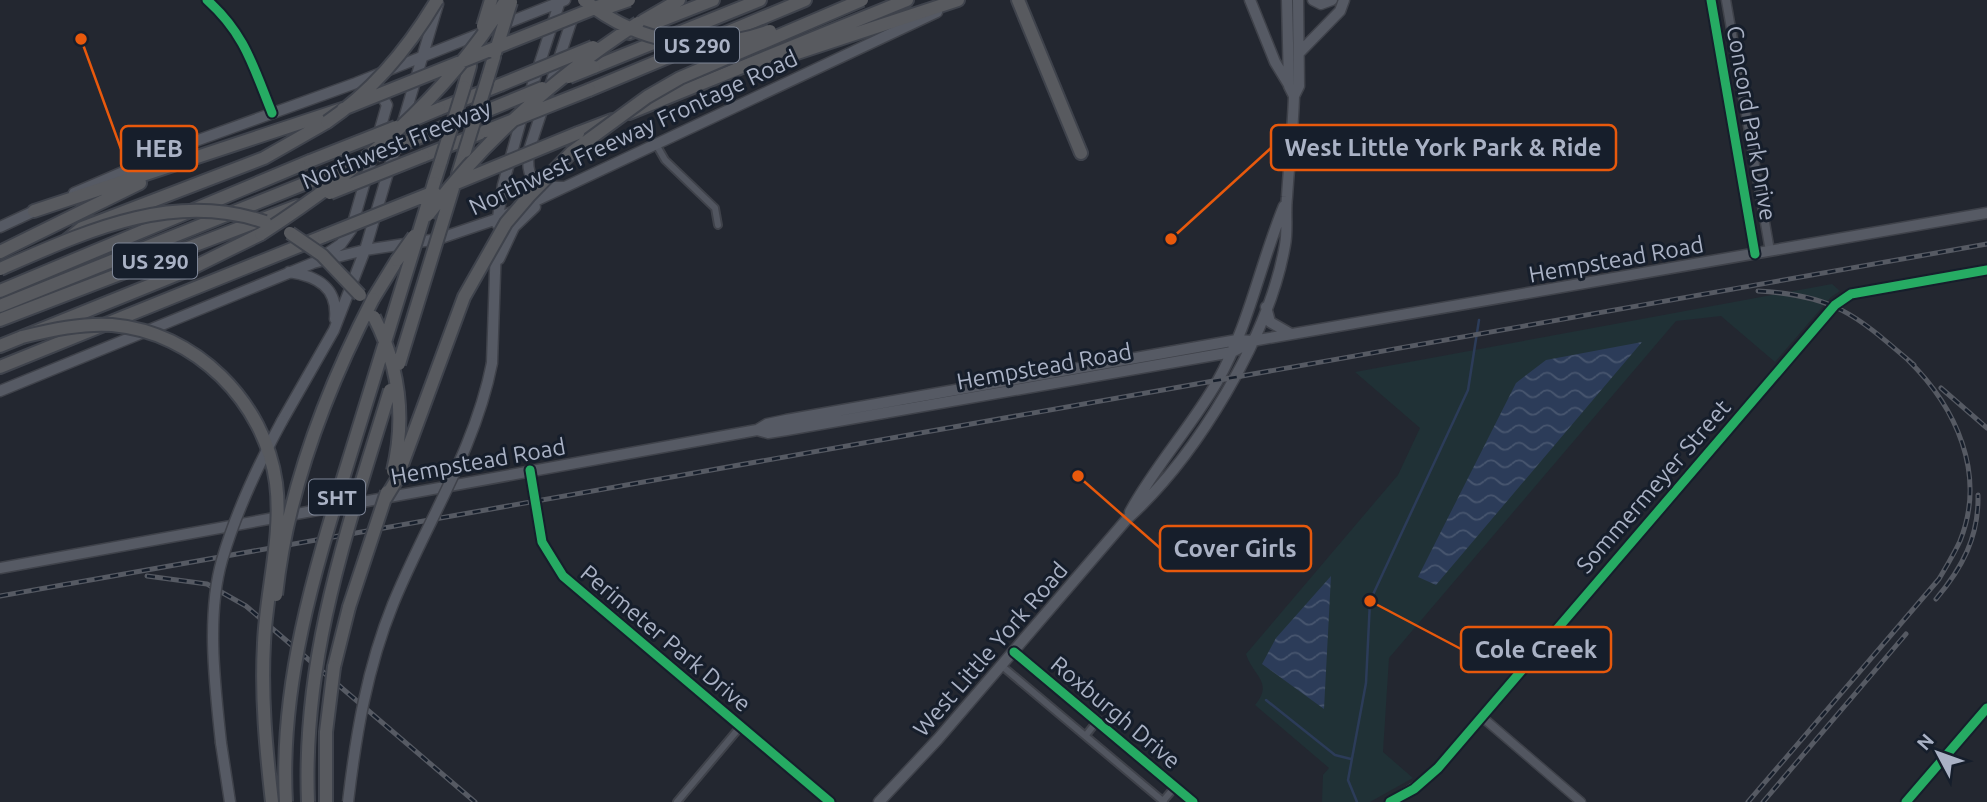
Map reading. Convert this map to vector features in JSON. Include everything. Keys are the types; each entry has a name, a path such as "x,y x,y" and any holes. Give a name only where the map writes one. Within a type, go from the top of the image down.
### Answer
{"highway":[{"path":"64,242 82,228 264,158 311,133 336,116 389,67 438,0"},
{"name":"SHT","path":"286,802 288,730 293,681 301,628 317,563 491,0"},
{"path":"0,346 200,265 261,234 320,195 367,159 418,110 466,56 506,0"},
{"name":"SHT","path":"308,802 311,699 328,594 512,0"},
{"path":"586,0 604,16 638,33 692,44 742,41 831,14"},
{"path":"34,211 342,109 615,0"},
{"path":"519,39 629,0"},
{"path":"272,797 272,636 284,546 316,426 352,340 380,288 423,221 477,155 555,82 597,50 679,0"},
{"name":"Northwest Freeway","path":"0,291 310,161 713,0"},
{"path":"0,306 760,0"},
{"name":"Northwest Freeway","path":"0,320 310,201 589,90 805,0"},
{"path":"385,499 406,457 464,296 506,223 529,196 572,152 647,97 680,78 862,0"},
{"path":"0,367 907,0"},
{"path":"698,86 959,0"},
{"path":"1018,0 1040,51 1082,147 1081,153 1040,51 1023,0"},
{"path":"0,252 181,163"},
{"path":"0,269 64,242 135,217 200,209 227,211 265,222 290,233 322,255 367,306 386,342 394,368 400,408 400,434 385,499 347,615 332,679 326,732 326,802"},
{"path":"22,337 80,326 112,325 167,340 219,374 253,417 266,443 276,486 277,508 264,643 263,695 272,797"},
{"path":"0,375 33,355"}],"main road":[{"path":"230,802 221,743 213,652 222,562 257,468 334,330 365,250 438,0"},
{"path":"571,187 540,185 532,179 527,167 528,150 568,24 586,0"},
{"name":"Northwest Freeway Frontage Road","path":"0,391 313,263 365,250 438,239 497,219 571,187 731,107 959,0"},
{"path":"1250,0 1275,62 1294,96"},
{"path":"1287,0 1289,86"},
{"name":"West Little York Road","path":"880,802 1002,666 1127,519 1154,494 1200,434 1252,341 1286,244 1286,199 1294,96 1299,86 1298,0"},
{"path":"1313,0 1321,4 1332,0"},
{"path":"1299,53 1340,10 1344,0"},
{"path":"0,227 130,167 356,83 562,1"},
{"path":"348,802 356,728 378,642 467,448 481,408 492,363 497,219 512,147 562,1"},
{"path":"313,263 341,244 351,230 387,105 376,88 356,83"},
{"path":"495,270 504,244 514,227 545,198"},
{"name":"West Little York Road","path":"1127,519 1143,488 1194,418 1232,352 1257,291 1270,238 1286,199"},
{"name":"Hempstead Road","path":"0,568 757,430 786,419 1237,340 1252,341 1292,335 1987,213"},
{"path":"288,272 312,276 325,284 335,301 334,330"},
{"path":"1266,307 1270,322 1292,335"},
{"name":"Hempstead Road","path":"757,430 768,433 787,430 1232,352 1252,341"}],"street":[{"path":"206,0 229,20 240,36 272,113"},
{"name":"Concord Park Drive","path":"1711,0 1755,254"},
{"name":"Concord Park Drive","path":"1726,0 1770,251"},
{"path":"1728,100 1744,97"},
{"path":"657,146 665,160 715,208 718,225"},
{"name":"Sommermeyer Street","path":"1390,802 1429,777 1835,305 1851,294 1987,270"},
{"name":"Perimeter Park Drive","path":"530,470 542,542 563,576 830,802"},
{"name":"Roxburgh Drive","path":"1014,652 1193,802"},
{"name":"Roxburgh Drive","path":"1002,666 1163,802"},
{"path":"1906,802 1987,708"},
{"path":"1482,717 1581,802"},
{"path":"1086,735 1098,720"},
{"path":"677,802 740,727"},
{"path":"1163,802 1175,787"}],"shaded area":[{"path":"1832,284 1840,291 1831,297 1775,362 1721,316 1676,321 1389,658 1383,752 1413,778 1370,802 1322,802 1323,775 1329,768 1255,705 1263,690 1246,654 1398,475 1420,428 1355,372"}],"water":[{"path":"1642,342 1436,585 1418,577 1516,383 1546,360"},
{"path":"1331,576 1324,709 1262,664 1276,638"}],"waterway":[{"path":"1357,802 1348,780 1366,683 1370,601 1468,390 1479,320"},
{"path":"1266,700 1335,755 1351,759"}],"railway":[{"path":"0,596 1987,244"},
{"path":"1758,291 1807,298 1844,312 1877,334 1914,365"},
{"path":"1748,802 1939,579 1960,541 1970,491 1962,443 1953,420 1940,399 1908,360"},
{"path":"1941,388 1987,428"},
{"path":"1936,599 1954,576 1967,551 1976,525 1978,495"},
{"path":"147,576 207,584 246,606 475,802"},
{"path":"1763,802 1906,634"}],"cycle path":[{"path":"207,0 231,25 239,38 272,113"},
{"path":"1711,0 1755,254"},
{"path":"1390,802 1414,789 1438,768 1835,305 1851,294 1987,270"},
{"path":"530,470 542,542 563,576 830,802"},
{"path":"1014,652 1193,802"},
{"path":"1906,802 1987,708"}],"place":[{"name":"HEB","path":"81,39"},
{"name":"West Little York Park & Ride","path":"1171,239"},
{"name":"Cover Girls","path":"1078,476"},
{"name":"Cole Creek","path":"1370,601"}]}
